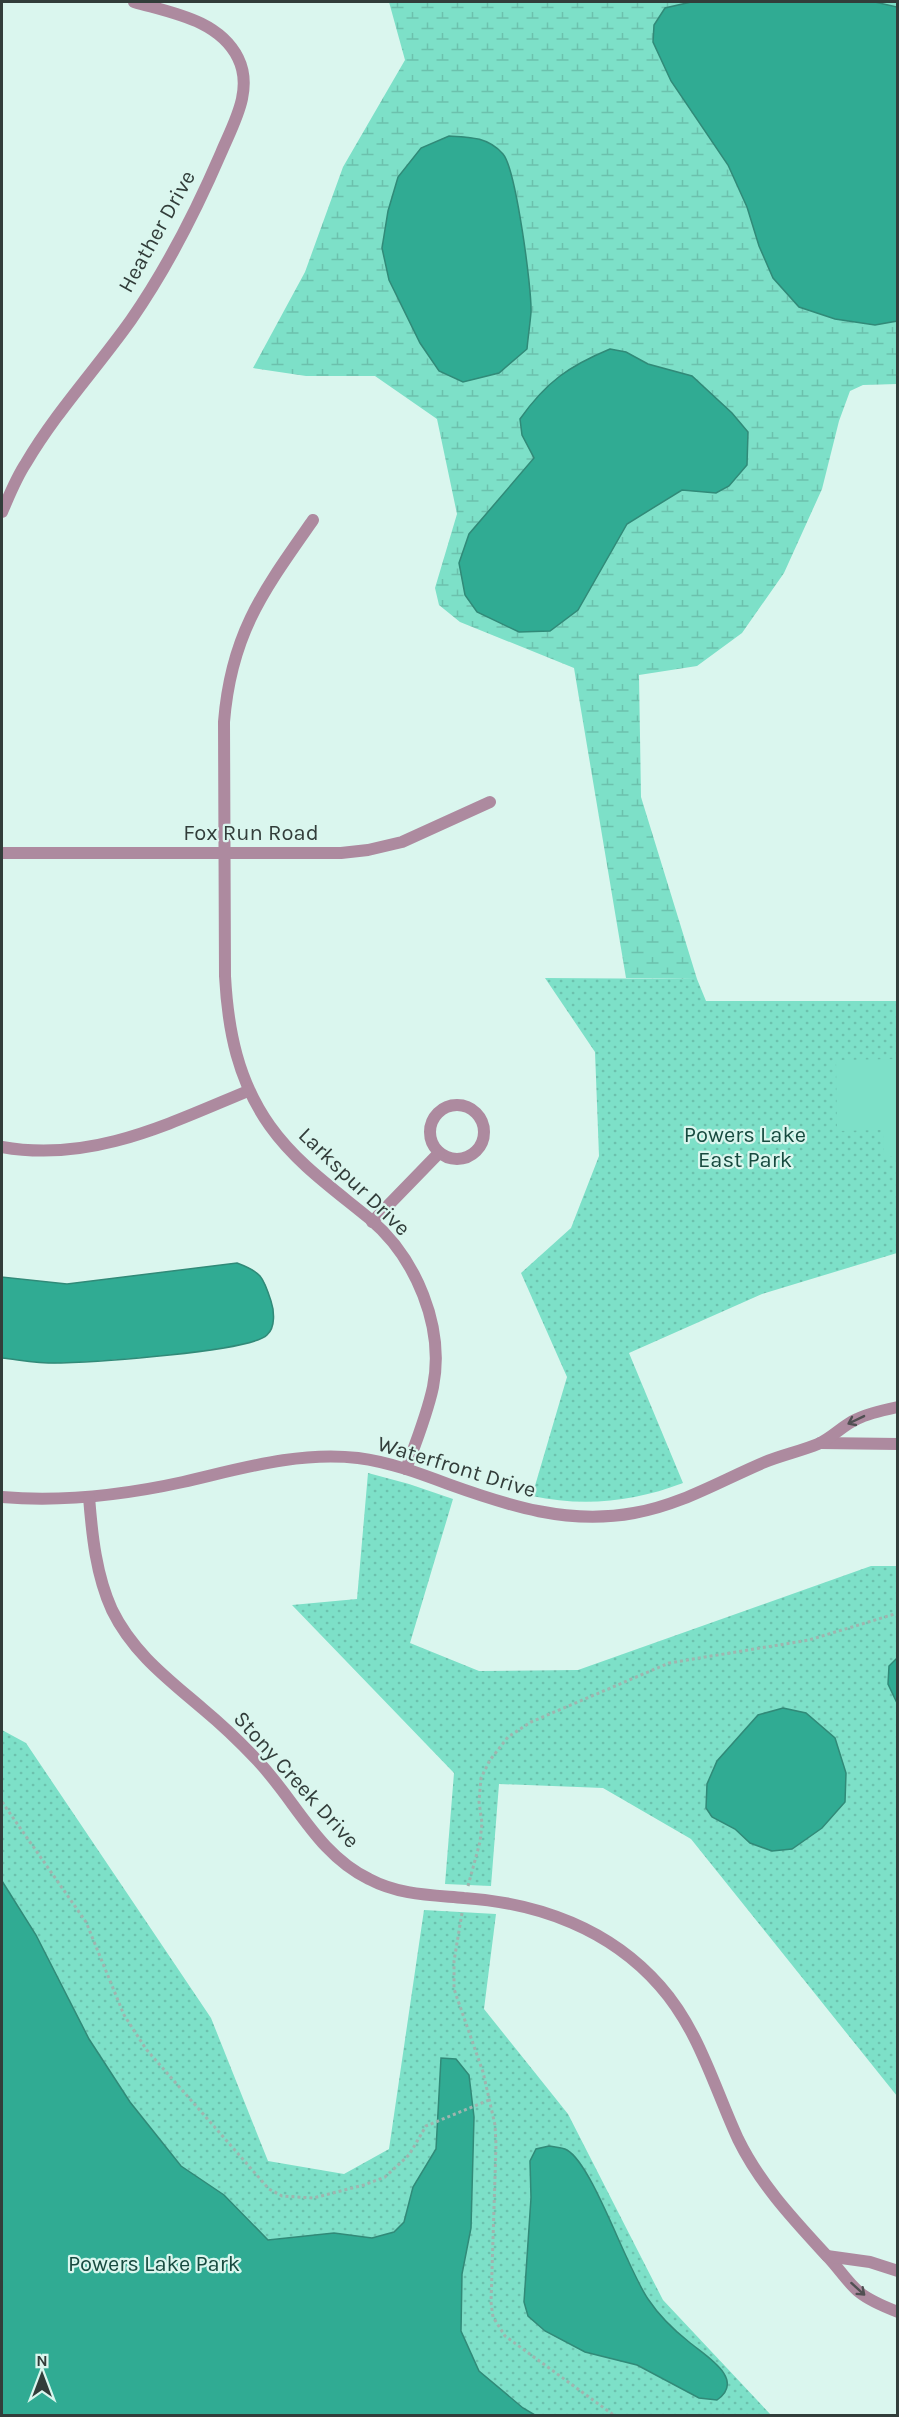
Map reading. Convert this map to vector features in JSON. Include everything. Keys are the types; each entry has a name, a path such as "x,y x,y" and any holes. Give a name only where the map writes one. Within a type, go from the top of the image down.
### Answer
{"street":[{"name":"Heather Drive","path":"2,512 26,463 131,320 173,254 200,201 244,94 239,60 230,44 215,30 198,22 134,2"},
{"name":"Larkspur Drive","path":"313,520 268,584 248,621 235,656 227,688 224,722 227,1012 234,1050 248,1091 271,1127 295,1157 372,1222 394,1245 412,1270 427,1302 435,1342 434,1384 406,1469"},
{"name":"Fox Run Road","path":"2,853 341,853 368,850 402,842 490,802"},
{"path":"2,1147 23,1151 61,1150 97,1146 137,1137 248,1091"},
{"path":"459,1105 475,1112 484,1128 484,1138 474,1153 456,1160 439,1153 430,1138 431,1121 436,1114 443,1108 459,1105"},
{"path":"372,1222 439,1153"},
{"name":"Waterfront Drive","path":"2,1497 26,1499 89,1497 141,1491 298,1458 359,1458 406,1469 528,1510 564,1516 601,1517 634,1513 663,1506 766,1462 820,1443 856,1419 897,1407"},
{"name":"Waterfront Drive","path":"820,1443 897,1444"},
{"name":"Stony Creek Drive","path":"89,1497 92,1533 100,1577 112,1610 128,1638 150,1664 204,1710 257,1760 282,1788 323,1845 344,1864 369,1880 397,1890 427,1896 465,1898 527,1907 559,1916 607,1941 646,1972 680,2012 696,2039 739,2141 759,2176 802,2231 859,2292 897,2312"},
{"path":"827,2256 870,2262 897,2271"}],"path":[{"path":"615,2415 505,2336 493,2317 490,2290 495,2125 483,2072 454,1989 454,1961 465,1898 480,1842 482,1823 478,1802 481,1778 490,1760 508,1737 531,1722 669,1663 809,1640 897,1613"},
{"path":"2,1802 86,1922 124,2014 146,2049 269,2189 282,2196 313,2198 364,2185 385,2176 409,2155 426,2126 489,2100"}],"green space":[{"path":"389,2 897,2 897,384 863,385 850,391 839,421 822,489 784,573 742,633 697,666 639,675 641,797 697,979 626,978 574,668 460,622 439,605 435,588 457,514 437,419 375,376 306,376 253,368 305,272 343,167 405,60"},
{"name":"Powers Lake East Park","path":"545,978 697,979 706,1001 897,1001 897,1253 762,1294 629,1353 683,1483 646,1495 608,1501 570,1501 532,1496 567,1377 521,1273 571,1228 599,1156 595,1052"},
{"path":"897,1059 897,1156 884,1156 883,1130 837,1131 836,1060"},
{"path":"368,1473 453,1499 410,1643 479,1671 578,1670 871,1566 897,1566 897,2096 691,1839 603,1788 499,1784 491,1886 445,1884 454,1773 292,1605 357,1599"},
{"name":"Powers Lake Park","path":"2,1730 26,1743 211,2018 268,2161 344,2174 389,2149 424,1910 496,1914 484,2009 568,2114 663,2300 771,2415 2,2415"}],"shaded area":[{"path":"691,2 875,2 897,7 897,321 875,325 835,319 799,307 773,278 759,246 747,207 728,165 671,81 653,42 654,25 665,8"},
{"path":"449,136 485,141 503,154 508,164 518,205 531,300 527,349 499,373 463,382 439,371 420,343 389,280 382,248 388,211 398,177 421,148"},
{"path":"610,349 626,352 648,364 692,376 732,413 748,432 747,465 729,486 716,493 682,490 627,524 578,610 550,631 519,632 477,612 465,595 459,563 469,534 534,458 522,435 520,419 539,395 559,376"},
{"path":"237,1263 260,1276 272,1305 274,1318 272,1328 267,1335 255,1341 203,1351 104,1361 54,1363 2,1358 2,1277 67,1284"},
{"path":"897,1658 897,1703 888,1684 889,1666"},
{"path":"783,1708 806,1713 835,1738 846,1773 845,1802 822,1828 792,1849 772,1851 750,1843 735,1829 712,1817 706,1808 707,1784 717,1761 758,1715"},
{"path":"2,1881 36,1935 89,2039 130,2102 181,2166 224,2195 268,2240 334,2233 372,2238 394,2232 404,2222 413,2187 436,2149 441,2058 456,2059 469,2075 474,2117 471,2228 462,2274 461,2331 479,2371 523,2408 535,2415 2,2415"},
{"path":"549,2146 567,2150 577,2159 588,2175 639,2284 652,2305 673,2328 720,2368 727,2384 725,2392 717,2400 699,2398 637,2365 585,2352 545,2331 528,2316 524,2302 531,2198 530,2161 536,2149"}]}
